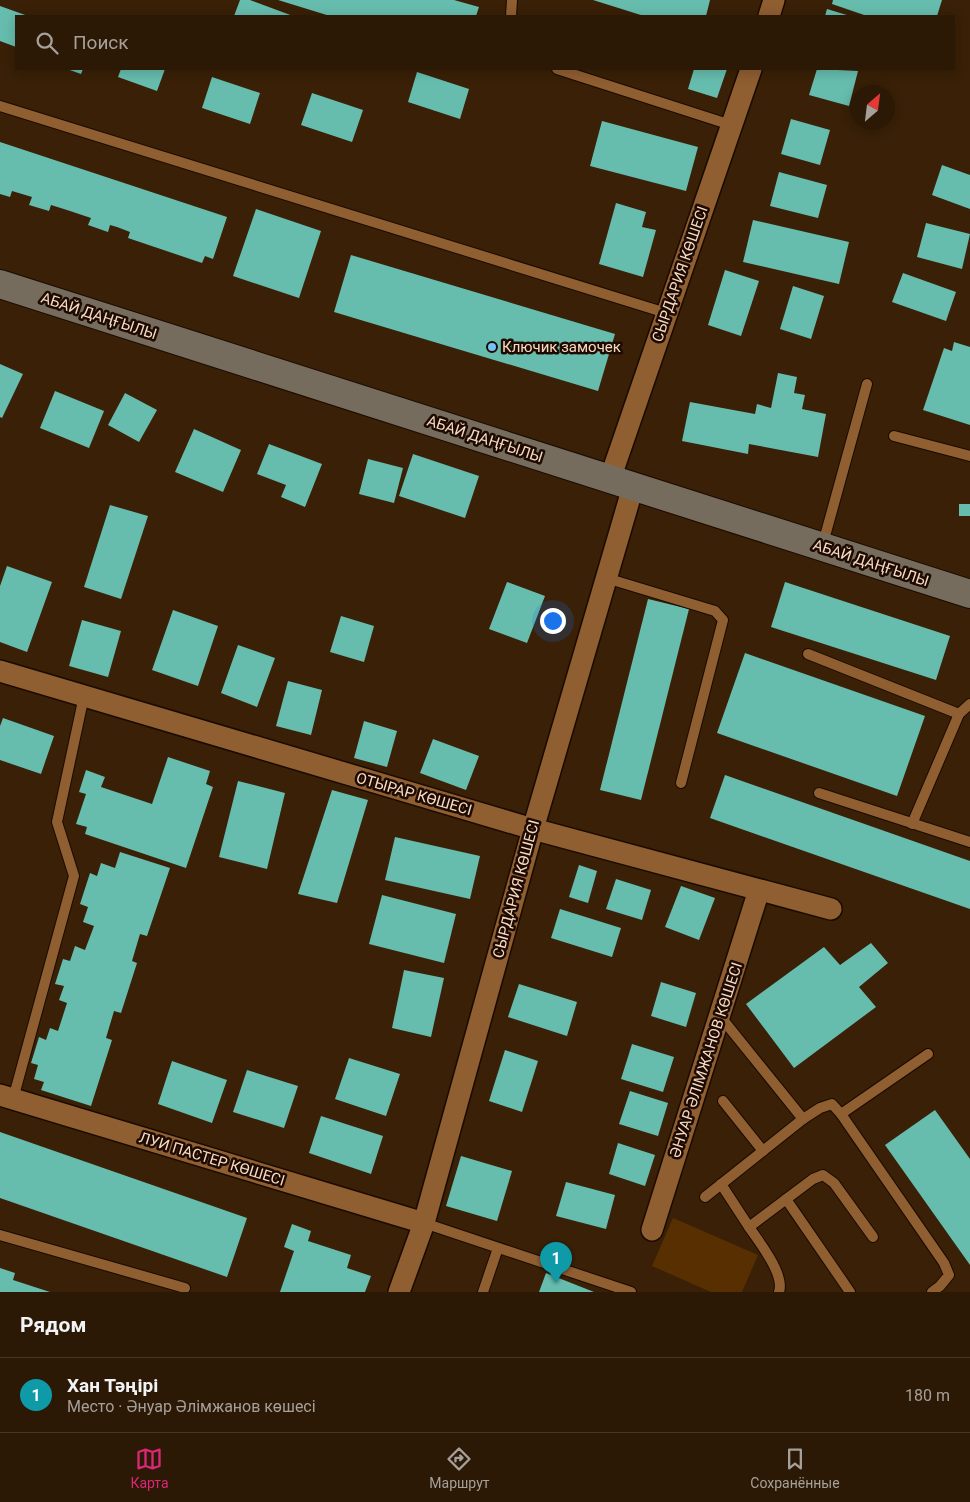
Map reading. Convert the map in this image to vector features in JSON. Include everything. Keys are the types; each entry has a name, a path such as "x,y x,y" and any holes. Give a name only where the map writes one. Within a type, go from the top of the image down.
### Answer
{"street":[{"path":"769,15 774,0"},
{"name":"СЫРДАРИЯ КӨШЕСІ","path":"399,1292 424,1223 533,829 606,578 621,483 666,314 751,70"},
{"name":"АБАЙ ДАҢҒЫЛЫ","path":"0,284 970,594"},
{"name":"ОТЫРАР КӨШЕСІ","path":"0,671 533,829 831,909"},
{"name":"ӘНУАР ӘЛІМЖАНОВ КӨШЕСІ","path":"652,1230 759,890"},
{"name":"ЛУИ ПАСТЕР КӨШЕСІ","path":"6,1097 424,1223"}],"lane":[{"path":"511,15 512,0"},
{"path":"560,70 731,125"},
{"path":"0,106 666,314"},
{"path":"822,547 867,384"},
{"path":"894,436 970,456"},
{"path":"606,578 715,611 724,620 681,783"},
{"path":"808,654 959,714"},
{"path":"6,1097 74,876 58,822 84,696"},
{"path":"912,824 959,714 970,704"},
{"path":"819,793 970,842"},
{"path":"720,1015 803,1119"},
{"path":"841,1114 928,1054"},
{"path":"723,1100 763,1151"},
{"path":"704,1196 803,1119 820,1108 832,1104 841,1114 944,1263 949,1275 932,1292"},
{"path":"749,1227 813,1179 823,1175 834,1182 873,1236"},
{"path":"721,1184 777,1271 781,1287 779,1292"},
{"path":"786,1200 850,1292"},
{"path":"424,1223 631,1292"},
{"path":"0,1235 185,1288"},
{"path":"483,1292 498,1248"}],"shaded area":[{"path":"673,1218 758,1255 742,1292 711,1292 652,1266"}],"building":[{"path":"240,0 250,0 290,15 234,15"},
{"path":"278,0 454,0 479,7 476,15 327,15"},
{"path":"593,0 710,0 706,15 641,15"},
{"path":"833,0 942,0 937,15 864,15 832,4"},
{"path":"0,6 25,15 15,15 15,47 0,41"},
{"path":"827,9 847,15 825,15"},
{"path":"70,70 83,70 81,74"},
{"path":"121,70 165,70 157,91 118,77"},
{"path":"694,70 727,70 717,98 688,89"},
{"path":"817,70 858,71 854,85 850,85 849,106 809,95"},
{"path":"417,72 469,89 460,119 408,102"},
{"path":"212,77 260,93 250,124 202,108"},
{"path":"312,93 363,110 352,142 301,125"},
{"path":"791,119 830,130 820,165 781,154"},
{"path":"602,121 698,147 686,191 590,166"},
{"path":"0,142 227,217 213,259 205,256 202,263 128,238 130,232 117,227 110,225 108,232 88,225 91,218 51,205 49,211 29,205 32,197 12,191 10,197 0,194"},
{"path":"942,165 970,175 970,209 932,195"},
{"path":"779,172 827,185 818,218 770,206"},
{"path":"616,203 646,212 642,227 656,230 643,277 599,264"},
{"path":"256,209 321,231 299,298 233,276"},
{"path":"753,220 849,242 839,284 743,262"},
{"path":"926,223 970,234 962,269 917,257"},
{"path":"351,255 615,334 598,391 334,312"},
{"path":"725,270 759,281 741,336 708,325"},
{"path":"903,273 956,292 946,321 892,302"},
{"path":"793,286 824,296 811,339 780,329"},
{"path":"954,342 970,347 970,425 923,410 944,348 952,351"},
{"path":"0,364 23,374 2,418 0,417"},
{"path":"778,373 797,377 794,393 805,395 802,409 826,414 818,457 749,444 748,454 682,441 690,402 755,414 757,404 771,408"},
{"path":"55,391 104,411 89,448 40,428"},
{"path":"125,393 157,410 139,442 108,425"},
{"path":"194,429 241,450 223,492 175,472"},
{"path":"269,444 322,464 305,507 281,497 286,485 257,474"},
{"path":"413,454 479,476 465,518 399,496"},
{"path":"368,459 403,468 394,503 359,494"},
{"path":"959,504 970,504 970,516 959,516"},
{"path":"110,505 148,516 121,599 84,587"},
{"path":"7,566 52,582 27,652 0,642 0,586"},
{"path":"507,582 545,596 527,643 489,629"},
{"path":"785,582 950,636 936,680 771,627"},
{"path":"648,599 689,609 641,800 600,790"},
{"path":"173,610 218,626 198,686 152,670"},
{"path":"341,616 374,626 364,662 330,652"},
{"path":"82,620 121,631 108,677 69,666"},
{"path":"238,645 275,658 257,707 221,693"},
{"path":"745,653 925,716 897,796 717,733"},
{"path":"288,681 322,690 311,735 276,726"},
{"path":"3,718 54,736 41,774 0,760 0,726"},
{"path":"364,721 397,731 387,767 354,758"},
{"path":"433,739 479,756 466,790 420,773"},
{"path":"168,757 210,771 206,784 213,787 186,868 85,834 87,827 76,824 86,794 79,792 86,770 105,777 101,787 152,804"},
{"path":"725,775 970,861 970,909 710,818"},
{"path":"238,781 285,793 267,869 219,857"},
{"path":"332,790 368,800 337,903 298,894"},
{"path":"395,837 480,856 470,899 385,880"},
{"path":"120,852 170,868 147,936 140,934 132,961 137,963 121,1013 114,1011 106,1038 112,1040 91,1106 41,1090 44,1082 34,1079 38,1065 31,1063 39,1037 46,1040 50,1028 58,1031 67,1003 59,1000 64,986 55,984 63,959 70,961 75,946 85,950 94,926 83,922 88,907 80,904 90,873 97,876 101,863 115,868"},
{"path":"579,865 597,871 588,903 569,897"},
{"path":"616,879 651,890 642,920 606,909"},
{"path":"681,886 715,898 699,940 665,927"},
{"path":"382,895 456,914 444,963 369,944"},
{"path":"560,909 621,928 612,957 551,938"},
{"path":"871,943 888,963 859,987 876,1007 794,1068 746,1004 824,947 840,965"},
{"path":"404,970 444,978 431,1037 392,1028"},
{"path":"661,982 696,993 686,1027 651,1016"},
{"path":"519,984 577,1002 567,1036 508,1017"},
{"path":"632,1044 674,1057 663,1092 621,1079"},
{"path":"505,1050 538,1061 522,1112 489,1101"},
{"path":"349,1058 400,1074 386,1116 335,1099"},
{"path":"172,1061 227,1080 212,1123 158,1104"},
{"path":"247,1070 298,1086 284,1128 233,1112"},
{"path":"630,1091 668,1103 658,1136 619,1124"},
{"path":"935,1110 970,1159 970,1265 885,1145"},
{"path":"321,1116 383,1136 371,1174 309,1153"},
{"path":"0,1132 247,1218 227,1277 0,1198"},
{"path":"618,1143 655,1155 645,1186 609,1174"},
{"path":"461,1156 512,1171 497,1221 446,1206"},
{"path":"566,1182 615,1195 606,1229 556,1216"},
{"path":"292,1224 311,1231 308,1241 351,1255 347,1268 371,1276 365,1292 280,1292 294,1251 284,1247"},
{"path":"0,1268 15,1273 13,1280 50,1292 0,1292"},
{"path":"546,1273 594,1292 539,1292"}],"place":[{"name":"Ключик замочек","path":"492,347"},
{"name":"Хан Тәңірі","path":"556,1283"}]}
